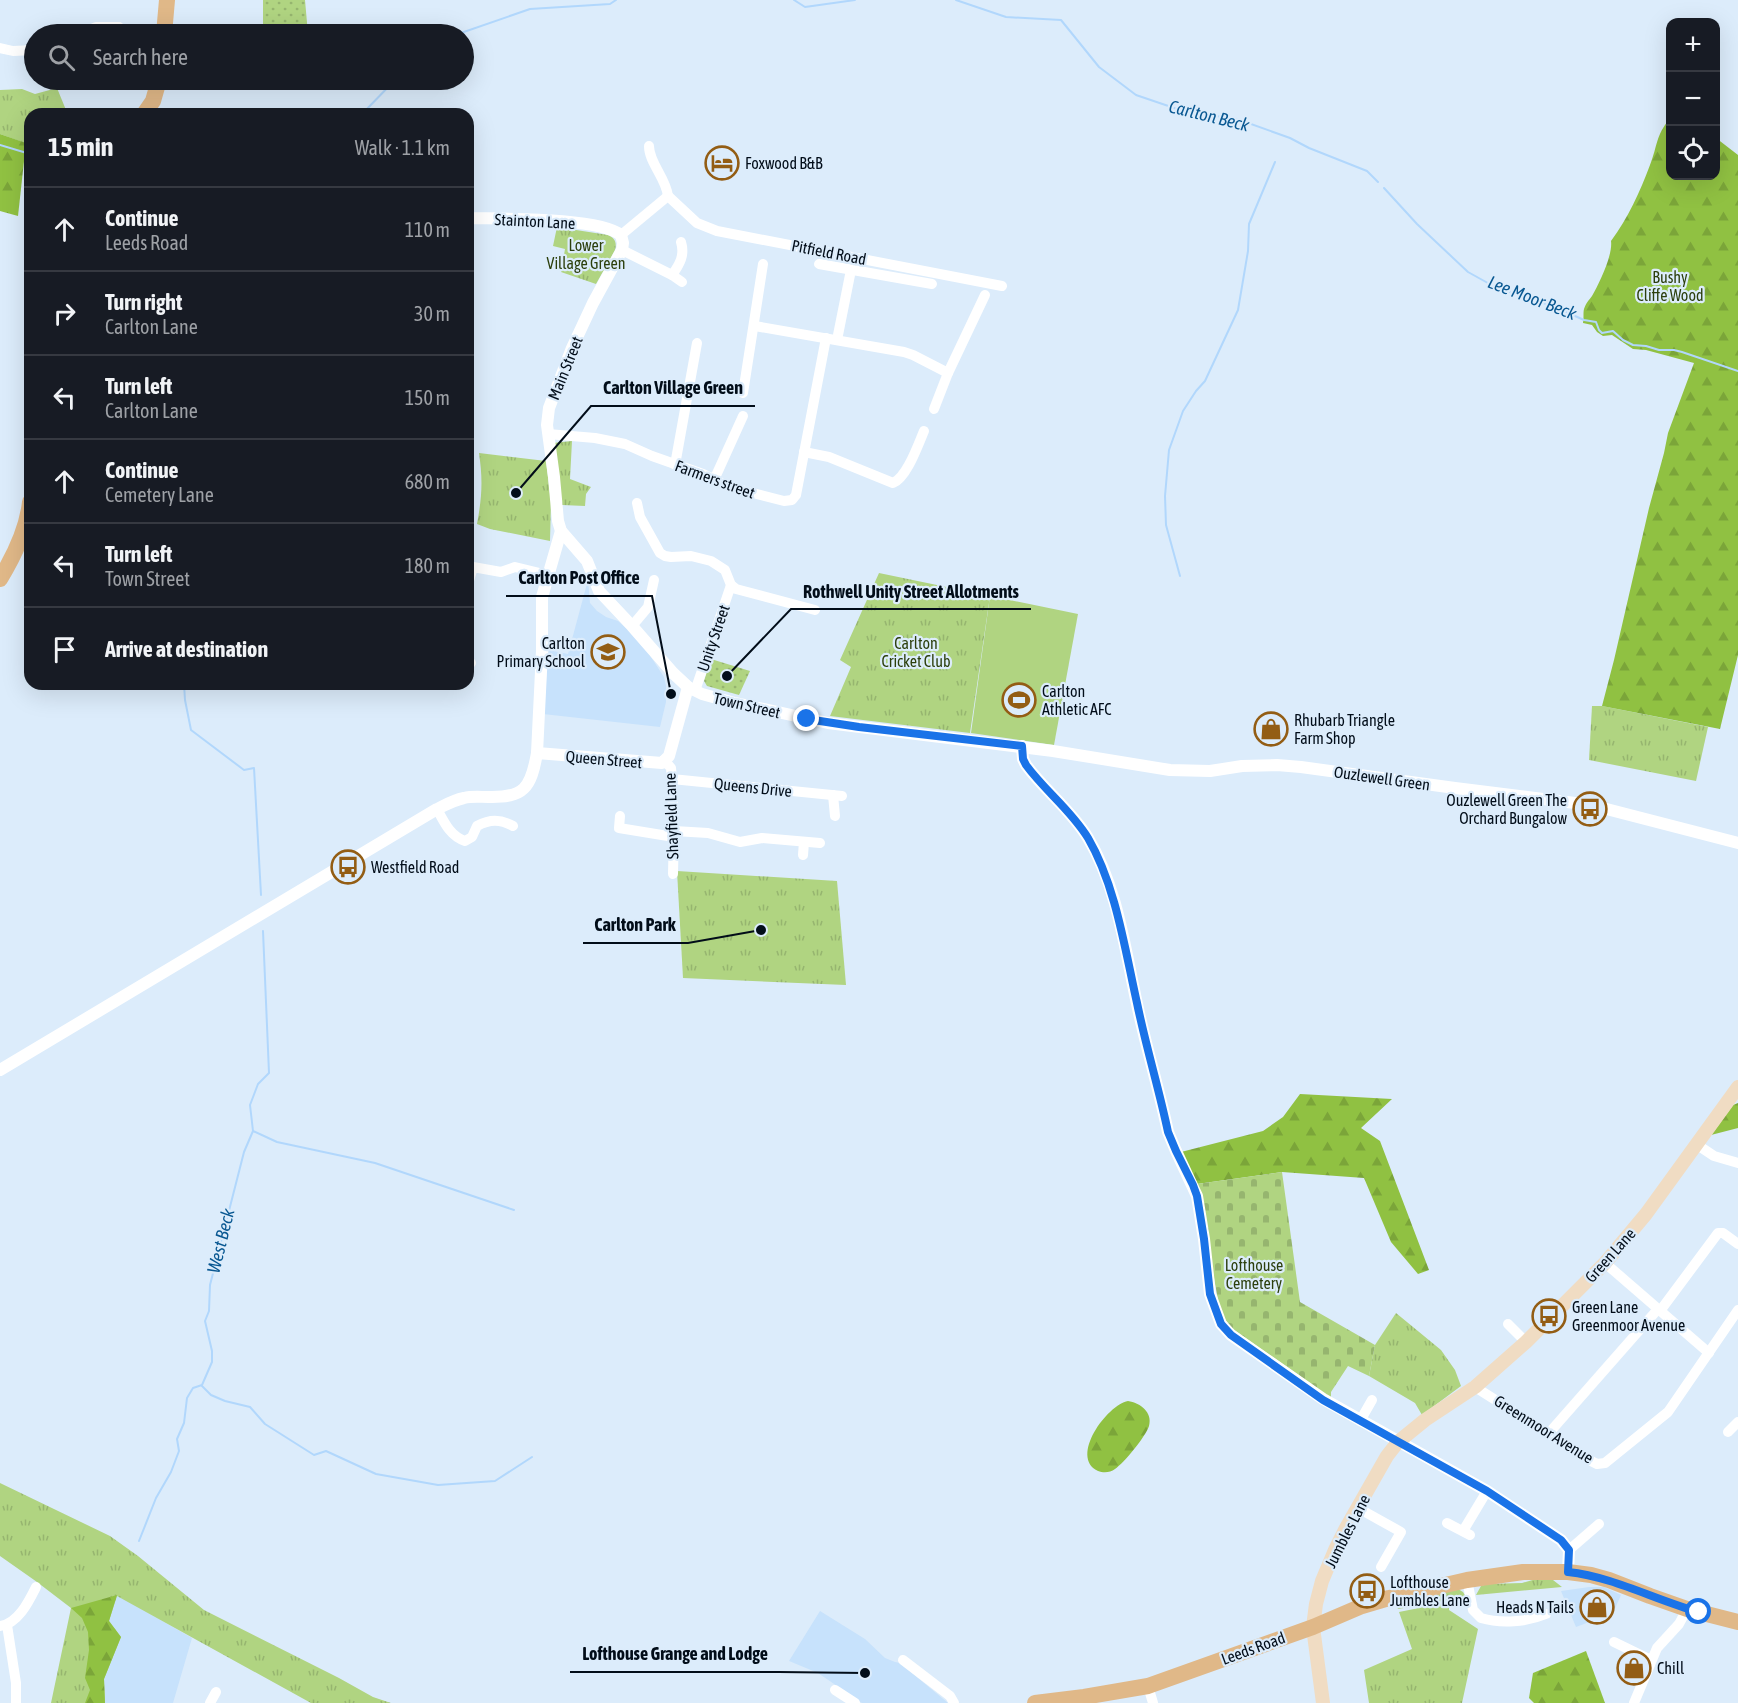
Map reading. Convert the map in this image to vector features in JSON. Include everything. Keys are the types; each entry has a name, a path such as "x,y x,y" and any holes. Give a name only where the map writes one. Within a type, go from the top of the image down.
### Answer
{"main road":[{"path":"165,24 167,0"},
{"path":"148,108 156,90"},
{"path":"0,579 14,554 24,526"},
{"name":"Green Lane","path":"1398,1442 1425,1420 1475,1387 1527,1342 1605,1263 1646,1214 1738,1087"},
{"name":"Jumbles Lane","path":"1323,1703 1313,1627 1322,1581 1335,1550 1387,1456 1398,1442"},
{"name":"Leeds Road","path":"1035,1703 1084,1700 1148,1686 1313,1627 1362,1606 1467,1580 1523,1572 1568,1572 1609,1580 1688,1609 1738,1622"}],"street":[{"path":"0,48 24,50"},
{"path":"158,90 158,108"},
{"path":"649,146 650,154 667,186 668,196 621,235 622,250 682,282"},
{"name":"Pitfield Road","path":"668,196 697,224 717,231 1002,286"},
{"name":"Stainton Lane","path":"474,218 537,219 578,223 609,228 621,235"},
{"path":"672,275 683,255 681,242"},
{"name":"Main Street","path":"561,531 548,434 549,408 559,378 593,303 622,250"},
{"path":"743,393 763,264"},
{"path":"819,264 932,284"},
{"name":"Farmers street","path":"548,434 595,438 625,444 693,470 730,488 784,501 792,500 796,495 831,339 851,270"},
{"path":"934,409 985,294"},
{"path":"755,326 904,352 948,373"},
{"path":"675,465 697,343"},
{"path":"714,480 743,416"},
{"path":"804,452 829,457 893,483 900,480 924,431"},
{"path":"637,503 636,518 663,559 691,556 711,561 725,570 731,585 742,592 815,610"},
{"path":"0,1070 437,808 463,798 506,797 522,791 530,781 535,767 542,651 542,597 561,531"},
{"path":"561,531 587,561 599,591 673,674 692,689"},
{"path":"474,567 501,572 515,567 548,575"},
{"path":"632,626 648,607 654,580"},
{"name":"Unity Street","path":"692,689 731,585"},
{"name":"Queen Street","path":"537,753 658,764 669,756 692,689"},
{"name":"Town Street","path":"692,689 759,709 828,723 1022,746"},
{"path":"1022,746 1026,765 1078,824 1097,854 1104,874 1120,927 1168,1132 1197,1196 1210,1294 1221,1324 1231,1335 1323,1400 1487,1491 1561,1540 1569,1550 1568,1572"},
{"name":"Ouzlewell Green","path":"1022,746 1170,770 1210,771 1229,767 1254,766 1301,767 1591,805 1738,843"},
{"name":"Shayfield Lane","path":"665,761 671,768 672,779 673,874"},
{"name":"Queens Drive","path":"672,779 838,796 835,816"},
{"path":"437,808 448,828 458,838 465,841 472,837 477,826 487,821 504,821 513,826"},
{"path":"620,816 619,828 674,834 708,833 740,842 762,838 820,843"},
{"path":"803,855 804,842"},
{"path":"1699,1140 1714,1156 1738,1163"},
{"path":"1549,1432 1659,1310 1718,1233 1723,1233 1738,1244"},
{"path":"1605,1263 1709,1353"},
{"name":"Greenmoor Avenue","path":"1475,1387 1593,1462 1605,1463 1668,1412 1709,1353 1733,1326 1738,1311"},
{"path":"1508,1324 1527,1342"},
{"path":"1360,1421 1371,1400"},
{"path":"1722,1420 1733,1428"},
{"path":"1447,1523 1467,1533 1487,1491"},
{"path":"1358,1508 1401,1532 1381,1567"},
{"path":"1569,1550 1599,1524"},
{"path":"1467,1580 1473,1610 1481,1618 1533,1620 1546,1614"},
{"path":"16,1703 16,1683 4,1626 21,1612 36,1587"},
{"path":"1634,1703 1657,1648 1679,1624 1688,1609"},
{"path":"1614,1642 1651,1660"},
{"path":"903,1660 950,1696 954,1703"},
{"path":"1148,1686 1153,1703"},
{"path":"835,1690 851,1702"},
{"path":"210,1703 216,1692"}],"shaded area":[{"name":"Carlton Primary School","path":"588,580 590,603 597,611 618,621 630,632 649,654 664,677 666,702 660,727 543,714 549,650 568,654"},
{"path":"1604,1587 1621,1595 1613,1613 1576,1627 1561,1591"},
{"path":"117,1595 192,1638 173,1703 105,1703 104,1679 121,1637 109,1621"},
{"path":"820,1611 865,1639 885,1658 905,1664 912,1673 948,1703 862,1703 818,1673 789,1661"}],"green space":[{"path":"263,0 305,0 307,24 263,24"},
{"path":"22,89 35,94 58,90 65,108 24,108 24,143 0,134 0,90"},
{"name":"Bushy Cliffe Wood","path":"1665,125 1666,180 1720,180 1720,141 1738,155 1738,655 1720,729 1602,706 1668,433 1694,363 1646,350 1633,349 1612,335 1603,336 1592,325 1583,323 1584,311 1605,269 1611,241 1642,185"},
{"path":"0,134 24,142 24,161 18,216 0,211"},
{"name":"Lower Village Green","path":"557,227 608,235 614,239 615,250 596,284 561,272 565,249 553,246"},
{"path":"572,441 570,479 591,487 586,494 585,506 562,505 553,443"},
{"path":"479,453 546,461 551,502 550,541 490,529 477,524 481,488"},
{"name":"Carlton Cricket Club","path":"879,573 990,596 970,733 830,716 851,667 840,660"},
{"name":"Carlton Athletic AFC","path":"990,596 1078,614 1054,745 971,733"},
{"path":"711,659 750,671 739,695 707,686 704,681"},
{"path":"1592,706 1708,727 1696,781 1589,760"},
{"path":"677,871 837,881 846,985 683,978"},
{"path":"1300,1094 1392,1099 1361,1128 1380,1141 1429,1270 1418,1274 1391,1242 1364,1178 1282,1172 1197,1184 1181,1152 1263,1131 1283,1117"},
{"path":"1738,1103 1738,1128 1711,1135 1733,1105"},
{"name":"Lofthouse Cemetery","path":"1282,1172 1300,1302 1375,1345 1369,1376 1348,1366 1331,1392 1331,1398 1230,1327 1220,1311 1197,1184"},
{"path":"1396,1313 1441,1350 1455,1370 1461,1386 1422,1415 1415,1403 1369,1376 1375,1345"},
{"path":"1128,1401 1137,1404 1147,1412 1149,1426 1119,1466 1109,1472 1098,1471 1090,1464 1088,1455 1089,1444 1094,1432 1110,1412"},
{"path":"0,1483 110,1536 204,1610 373,1697 391,1703 311,1703 117,1596 109,1621 121,1637 104,1679 105,1703 51,1703 71,1608 0,1556"},
{"path":"1536,1579 1553,1580 1562,1587 1476,1595 1481,1586 1487,1584 1522,1583"},
{"path":"1458,1589 1466,1597 1398,1609 1396,1604"},
{"path":"117,1595 109,1621 121,1637 104,1679 105,1703 85,1703 90,1690 85,1678 89,1650 88,1632 82,1618 71,1608"},
{"path":"1449,1602 1449,1610 1478,1629 1462,1703 1369,1703 1364,1670 1412,1649 1399,1612"},
{"path":"1586,1651 1605,1703 1534,1703 1529,1698 1533,1673"}],"waterway":[{"name":"Carlton Beck","path":"474,28 530,9 610,4 616,0"},
{"name":"Carlton Beck","path":"794,0 805,7 855,0"},
{"name":"Carlton Beck","path":"956,0 1006,17 1061,20 1099,67 1136,95 1186,112 1237,119 1290,138 1367,171 1378,182"},
{"name":"Carlton Beck","path":"368,108 385,90"},
{"path":"0,145 24,152"},
{"path":"1180,576 1166,525 1165,496 1169,450 1183,411 1205,381 1238,310 1248,251 1249,224 1275,162"},
{"name":"Lee Moor Beck","path":"1384,188 1417,224 1468,272 1495,287 1555,307 1584,320 1596,322 1602,333 1613,331 1633,345 1659,350 1674,350 1738,371"},
{"name":"West Beck","path":"184,690 191,730 244,770 254,768 261,895"},
{"name":"West Beck","path":"139,1541 156,1498 171,1472 179,1451 177,1439 184,1423 187,1398 193,1388 202,1385 212,1362 212,1351 205,1321 209,1311 210,1285 244,1152 253,1131 250,1105 258,1084 269,1073 263,931"},
{"path":"253,1131 277,1142 375,1163 514,1210"},
{"path":"202,1386 211,1395 250,1407 265,1424 314,1455 326,1451 376,1474 438,1485 495,1481 532,1457"}],"place":[{"name":"Foxwood B&B","path":"722,163"},
{"name":"Carlton Village Green","path":"516,493"},
{"name":"Carlton Primary School","path":"608,652"},
{"name":"Rothwell Unity Street Allotments","path":"727,676"},
{"name":"Carlton Post Office","path":"671,694"},
{"name":"Carlton Athletic AFC","path":"1019,700"},
{"name":"Rhubarb Triangle Farm Shop","path":"1271,729"},
{"name":"Ouzlewell Green The Orchard Bungalow","path":"1590,809"},
{"name":"Westfield Road","path":"348,867"},
{"name":"Carlton Park","path":"761,930"},
{"name":"Green Lane Greenmoor Avenue","path":"1549,1316"},
{"name":"Lofthouse Jumbles Lane","path":"1367,1591"},
{"name":"Heads N Tails","path":"1597,1607"},
{"name":"Chill","path":"1634,1668"},
{"name":"Lofthouse Grange and Lodge","path":"865,1673"}],"route":[{"path":"807,719 1022,746 1023,759 1030,772 1065,808 1087,837 1097,854 1120,927 1168,1132 1197,1196 1210,1294 1221,1324 1231,1335 1323,1400 1487,1491 1561,1540 1569,1550 1568,1572 1609,1580 1699,1612"}]}
